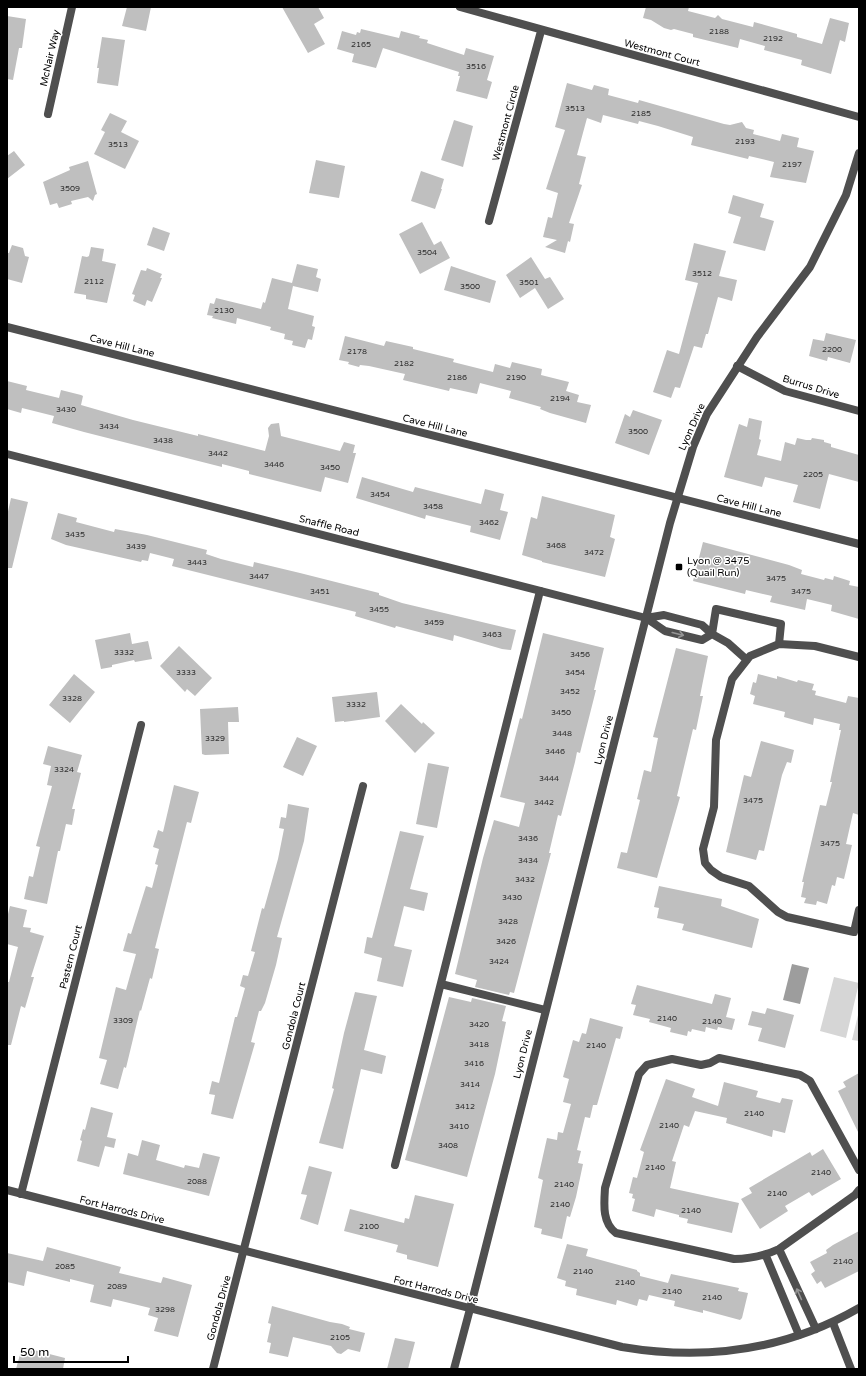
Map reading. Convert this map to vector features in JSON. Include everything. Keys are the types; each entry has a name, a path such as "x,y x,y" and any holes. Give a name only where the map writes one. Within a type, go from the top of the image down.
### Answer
{"street":[{"name":"McNair Way","path":"48,114 72,7"},
{"name":"Westmont Court","path":"460,7 542,31 859,117"},
{"name":"Westmont Circle","path":"489,221 542,31"},
{"name":"Lyon Drive","path":"454,1369 677,498 693,447 707,414 737,366 810,267 844,201 859,153"},
{"name":"Cave Hill Lane","path":"7,327 859,544"},
{"name":"Burrus Drive","path":"737,366 786,392 859,411"},
{"name":"Snaffle Road","path":"7,454 646,618"},
{"path":"395,1165 540,591"},
{"path":"712,634 716,608 781,624 779,644"},
{"path":"646,618 664,615 702,625 712,634 728,643 747,660"},
{"path":"646,618 665,631 702,640 712,634"},
{"path":"859,657 815,646 779,644 761,650 747,660 732,679 716,740 714,807 703,849 705,863 711,870 721,877 749,886 778,912 787,917 854,932 859,910"},
{"name":"Pastern Court","path":"21,1194 141,725"},
{"name":"Gondola Court","path":"244,1251 363,786"},
{"path":"441,984 545,1010"},
{"path":"859,1170 810,1081 800,1075 719,1058 710,1063 701,1065 672,1059 647,1065 639,1074 605,1188 604,1208 610,1228 616,1233 734,1259 747,1259 766,1256 779,1249 855,1195 859,1190"},
{"name":"Fort Harrods Drive","path":"7,1190 470,1309 622,1347 656,1353 710,1353 744,1350 799,1335 833,1323 859,1308"},
{"path":"779,1249 816,1329"},
{"name":"Gondola Drive","path":"213,1369 244,1251"},
{"path":"766,1256 799,1335"},
{"path":"833,1323 851,1369"}],"shaded area":[{"path":"792,964 809,968 800,1004 783,1000"},
{"path":"834,977 859,983 846,1038 820,1031"},
{"path":"859,1011 859,1041 852,1040"}],"building":[{"path":"127,7 151,7 146,31 122,26"},
{"path":"282,7 318,7 324,18 314,24 325,44 308,53"},
{"path":"646,7 689,7 688,11 715,18 718,15 722,19 753,27 754,22 797,34 797,37 822,44 830,18 849,23 845,42 840,40 831,74 801,65 802,60 764,50 765,46 740,39 738,48 693,37 693,34 664,28 651,20 643,18"},
{"path":"7,16 26,19 22,48 19,48 13,80 7,79"},
{"path":"361,29 399,38 401,31 420,36 419,38 428,40 427,43 464,55 466,48 494,56 487,80 492,82 487,99 456,91 460,76 458,76 459,72 383,48 376,68 352,62 354,54 337,49 342,31 356,35 357,32 360,33"},
{"path":"102,37 125,40 118,86 97,83 99,68 97,68"},
{"path":"567,83 592,90 594,85 609,89 608,95 638,103 639,100 724,124 730,125 742,122 746,128 754,130 753,134 780,141 782,134 799,138 797,147 814,151 806,183 770,177 774,162 749,156 748,159 691,145 693,137 658,126 639,121 638,124 603,115 601,123 587,118 577,155 586,157 579,184 582,185 569,223 574,224 570,242 568,241 565,253 545,247 557,240 543,237 548,217 552,218 558,193 546,189 565,130 555,127"},
{"path":"110,113 127,121 121,132 139,141 125,169 94,154 105,132 101,130"},
{"path":"454,120 473,126 463,167 441,160"},
{"path":"14,151 25,165 7,179 7,156"},
{"path":"316,160 345,166 339,198 309,193"},
{"path":"88,161 97,194 95,195 93,201 88,197 71,201 72,204 59,208 57,203 50,205 43,182 70,170 69,167"},
{"path":"421,171 444,179 435,209 411,201"},
{"path":"733,195 764,204 760,217 774,221 765,251 733,243 741,217 728,213"},
{"path":"422,222 434,245 441,241 450,258 420,274 399,234"},
{"path":"153,227 170,233 164,251 147,245"},
{"path":"694,243 726,251 719,276 737,280 732,301 718,297 708,334 706,334 702,348 694,346 680,388 675,387 671,398 653,392 667,350 679,354 698,283 685,280"},
{"path":"12,245 23,248 25,256 29,257 22,283 7,279 7,253 9,253"},
{"path":"91,247 104,249 102,261 116,264 107,303 86,299 86,295 74,293 82,256 89,256"},
{"path":"531,257 545,279 550,277 564,299 548,309 535,288 520,298 506,275"},
{"path":"297,264 318,269 316,277 321,279 318,292 293,286 288,309 314,316 312,326 315,327 312,340 308,339 305,348 292,345 293,341 284,339 285,334 270,330 271,327 237,318 236,324 212,318 213,316 207,315 210,303 214,304 216,298 261,309 263,302 265,303 272,278 292,283"},
{"path":"451,266 496,281 490,303 444,290"},
{"path":"147,268 162,274 160,278 162,278 152,302 147,300 145,306 133,301 135,295 132,294 141,270 146,271"},
{"path":"826,333 856,340 850,363 828,357 827,361 809,356 813,339 824,341"},
{"path":"345,336 384,346 386,341 413,347 413,349 454,359 453,362 493,372 495,364 510,368 512,362 542,369 541,375 569,382 566,391 579,395 577,402 591,405 586,423 550,413 540,409 541,407 509,398 511,391 480,383 477,394 450,388 449,391 403,380 405,374 369,366 360,365 359,367 348,364 349,362 339,360"},
{"path":"7,381 27,386 26,390 59,398 61,390 81,395 83,396 81,405 133,420 198,436 198,434 265,451 269,436 268,428 271,424 279,423 281,436 340,451 344,442 355,445 353,453 356,453 348,483 325,477 321,492 249,474 249,471 222,464 222,467 52,423 54,416 22,408 21,413 7,409"},
{"path":"633,410 662,420 649,455 615,443 625,414 630,417"},
{"path":"749,418 762,421 759,439 761,440 757,455 781,461 785,442 795,445 797,438 806,440 811,440 812,438 824,440 824,442 831,444 831,447 859,455 859,482 829,474 820,509 793,502 798,485 765,477 762,487 724,477 739,424 747,427"},
{"path":"362,477 413,492 415,487 481,504 485,489 504,494 500,510 508,512 500,540 470,532 471,526 426,515 425,519 356,498"},
{"path":"542,496 615,515 610,537 615,539 605,577 542,562 522,555 531,517 537,519"},
{"path":"11,498 28,502 12,568 7,568 7,516"},
{"path":"58,513 77,518 76,522 114,532 115,529 147,535 207,550 206,554 221,559 253,567 254,562 300,573 379,593 379,595 402,603 516,630 511,650 502,649 454,635 453,641 396,626 395,628 355,616 356,612 172,566 174,559 150,553 148,561 142,560 141,562 66,545 51,539"},
{"path":"703,542 789,565 802,570 801,574 824,580 825,578 833,580 834,576 850,581 849,585 859,587 859,619 831,611 832,605 807,599 805,610 770,602 772,596 746,590 745,594 693,581"},
{"path":"130,633 132,644 148,641 152,659 135,662 134,660 101,669 95,640"},
{"path":"543,633 604,648 594,690 596,690 580,753 577,752 561,816 558,815 549,853 551,853 514,993 510,992 509,995 475,987 477,980 455,974 483,858 494,820 519,827 525,803 500,797 520,718 522,719"},
{"path":"179,646 212,678 195,696 187,689 185,692 160,666"},
{"path":"676,648 708,656 700,696 703,696 696,730 693,729 677,796 680,797 657,878 617,868 621,852 627,853 640,800 637,799 644,770 651,772 658,738 653,737"},
{"path":"74,674 95,692 70,723 49,705"},
{"path":"758,674 777,679 777,676 797,682 798,680 814,684 812,690 816,691 815,695 846,703 848,696 859,698 859,815 853,813 846,844 852,845 844,879 837,877 835,886 832,885 827,904 817,901 816,905 804,903 806,898 801,897 804,882 802,882 820,805 826,806 832,782 830,782 841,730 839,730 840,724 814,718 813,725 784,717 785,712 753,704 755,696 750,694 753,682 756,683"},
{"path":"377,692 380,717 335,722 332,697"},
{"path":"401,704 422,724 423,722 435,733 415,753 385,721"},
{"path":"238,707 239,722 228,722 229,754 202,754 200,709"},
{"path":"297,737 317,746 303,776 283,767"},
{"path":"761,741 794,750 791,763 787,762 782,775 764,851 759,850 756,860 726,852 744,775 751,777"},
{"path":"48,746 82,755 77,772 81,773 72,809 75,809 72,825 66,824 60,851 58,851 47,904 24,899 29,876 33,877 40,847 36,846 52,786 47,785 51,766 43,764"},
{"path":"428,763 449,767 437,828 416,824"},
{"path":"174,785 199,792 191,823 187,822 155,948 159,949 152,979 150,978 141,1011 140,1010 126,1068 124,1067 118,1089 100,1084 107,1060 99,1058 116,987 126,990 136,954 123,951 128,933 131,934 146,886 152,888 158,865 155,864 159,849 153,847 158,830 163,832"},
{"path":"288,804 309,808 304,841 277,937 282,938 276,965 265,1003 261,1011 259,1011 251,1042 255,1043 233,1119 211,1114 215,1095 209,1094 212,1081 219,1083 235,1017 237,1017 245,988 240,986 243,975 248,976 255,952 251,951 262,908 264,909 278,859 284,829 279,828 281,817 286,818"},
{"path":"400,831 424,836 410,889 428,893 424,911 404,906 394,946 412,950 403,987 377,981 382,958 364,953 367,937 372,938"},
{"path":"659,886 722,899 721,906 759,919 752,948 682,930 684,924 657,918 659,908 654,907"},
{"path":"10,906 27,910 23,927 31,928 30,932 44,936 31,977 34,977 25,1008 21,1006 11,1045 7,1045 7,982 9,982 18,947 7,944 7,918"},
{"path":"637,985 712,1004 715,994 731,998 726,1017 735,1019 732,1030 718,1027 717,1030 706,1027 705,1032 692,1029 691,1032 688,1031 687,1036 670,1032 671,1028 649,1022 650,1019 633,1015 636,1005 631,1004"},
{"path":"355,992 377,996 364,1050 386,1056 382,1074 361,1069 343,1149 319,1143 334,1089 332,1088"},
{"path":"449,997 471,1002 472,998 506,1006 502,1021 506,1022 495,1074 467,1177 405,1160"},
{"path":"767,1008 794,1015 785,1048 758,1041 762,1028 748,1025 752,1011 765,1014"},
{"path":"590,1018 623,1027 620,1039 616,1038 597,1105 593,1105 590,1118 585,1117 577,1150 581,1151 578,1163 583,1164 576,1197 570,1217 567,1216 562,1239 541,1234 542,1229 534,1227 543,1180 538,1178 547,1138 557,1140 558,1132 563,1133 571,1104 563,1102 569,1079 563,1077 573,1040 579,1042 582,1033 586,1034"},
{"path":"859,1073 859,1134 838,1091 846,1087 843,1082"},
{"path":"666,1079 695,1089 692,1097 718,1106 724,1082 758,1091 756,1097 780,1103 782,1098 793,1100 785,1133 773,1130 772,1137 726,1123 727,1118 695,1111 689,1127 684,1125 672,1161 676,1162 670,1188 739,1203 732,1233 687,1223 688,1219 656,1209 654,1217 632,1211 635,1199 632,1198 633,1194 629,1193 633,1177 637,1178 644,1152 640,1150"},
{"path":"91,1107 113,1113 107,1137 116,1139 114,1148 105,1146 99,1167 77,1161 82,1141 80,1140 83,1129 85,1130"},
{"path":"142,1140 160,1145 156,1160 184,1168 185,1165 199,1168 203,1153 220,1157 209,1196 123,1174 128,1153 138,1156"},
{"path":"823,1149 841,1179 812,1196 809,1192 785,1206 788,1211 760,1229 741,1199 752,1193 749,1188 810,1152 812,1156"},
{"path":"309,1166 332,1172 318,1225 300,1219 307,1195 301,1194"},
{"path":"415,1195 454,1204 438,1267 407,1259 407,1255 396,1252 398,1245 344,1231 350,1209 404,1223 405,1218 409,1219"},
{"path":"859,1231 859,1271 825,1288 821,1281 817,1284 811,1274 815,1271 810,1262 827,1253 826,1250 833,1245"},
{"path":"567,1244 588,1249 586,1256 637,1270 640,1273 640,1276 668,1283 671,1274 739,1288 738,1291 748,1293 742,1318 740,1320 703,1310 703,1313 674,1306 675,1301 649,1295 647,1301 639,1299 637,1306 617,1300 616,1305 576,1295 577,1289 565,1286 566,1281 557,1278"},
{"path":"47,1247 121,1267 119,1273 161,1283 163,1277 192,1285 178,1337 154,1331 158,1318 148,1315 150,1308 113,1299 111,1307 90,1302 94,1285 70,1279 70,1282 27,1271 24,1286 7,1282 7,1253 43,1261"},
{"path":"272,1306 342,1324 350,1327 349,1329 365,1333 360,1352 348,1349 341,1354 337,1353 331,1346 293,1337 288,1357 269,1353 271,1343 267,1342 271,1324 268,1323"},
{"path":"395,1338 415,1342 408,1369 387,1369"},
{"path":"22,1347 65,1358 63,1369 16,1369"}],"place":[{"name":"Lyon @ 3475 (Quail Run)","path":"679,567"}]}
